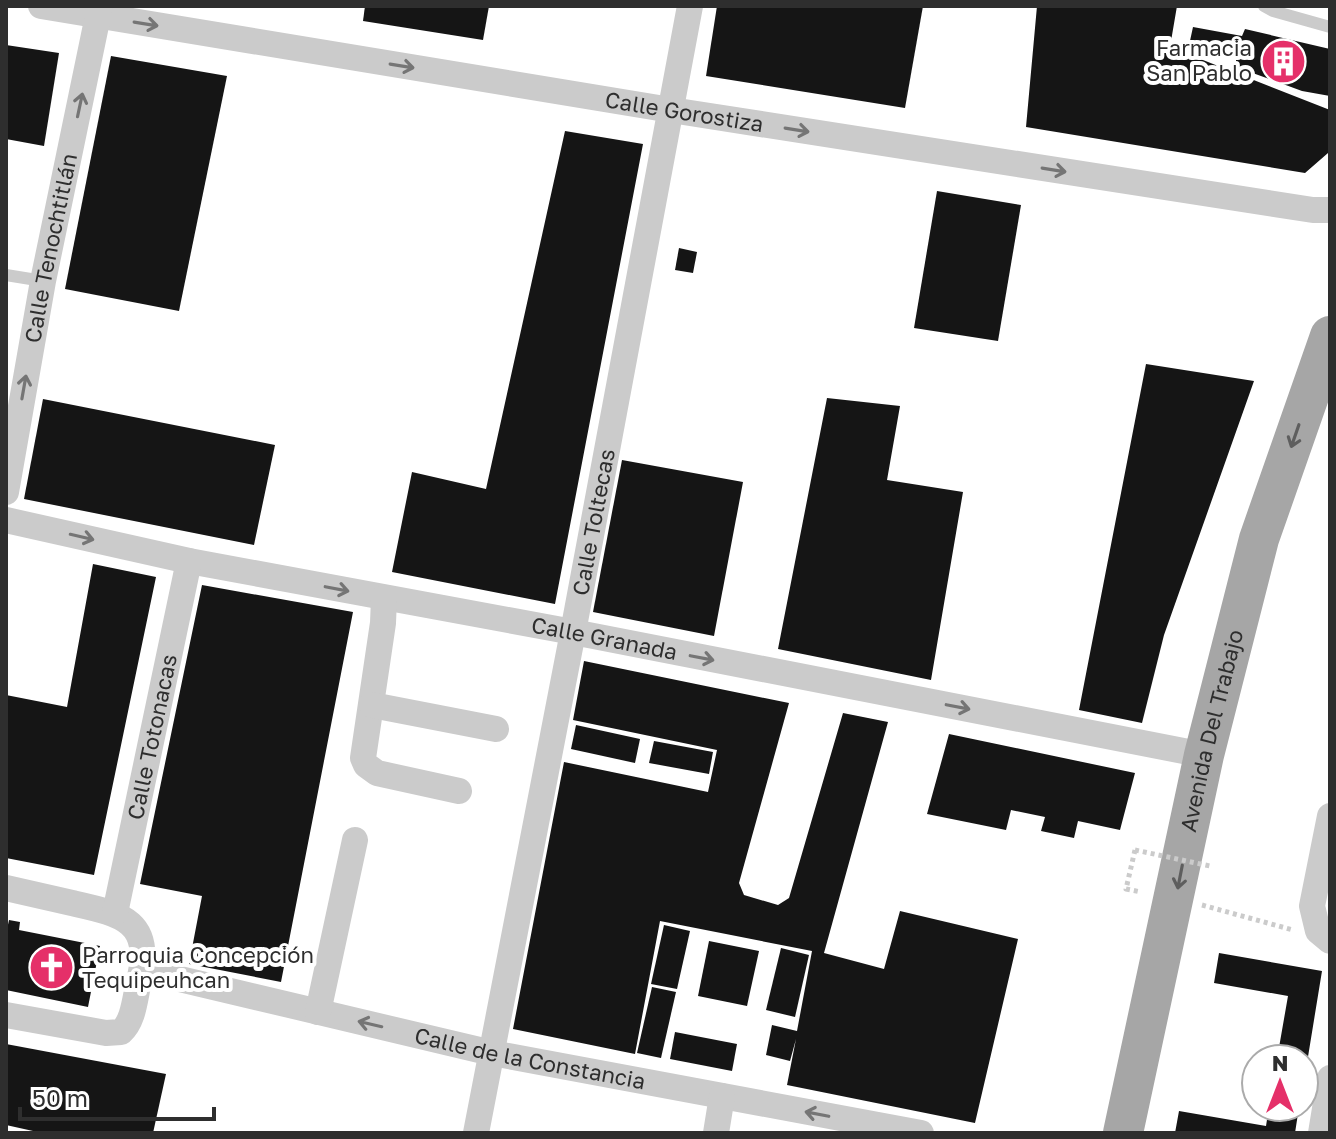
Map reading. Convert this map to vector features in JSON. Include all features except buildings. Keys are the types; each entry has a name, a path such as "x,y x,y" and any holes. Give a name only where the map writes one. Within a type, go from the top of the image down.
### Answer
{"main road":[{"name":"Avenida Del Trabajo","path":"1123,1133 1204,755 1259,539 1326,357"}],"street":[{"name":"Calle Gorostiza","path":"41,6 99,11 671,110 1313,210 1330,210"},
{"name":"Calle Toltecas","path":"476,1133 690,6"},
{"name":"Calle Tenochtitlán","path":"6,492 43,281 99,11"},
{"name":"Calle Granada","path":"6,520 189,561 1204,755"},
{"name":"Calle Totonacas","path":"115,913 189,561"},
{"path":"384,598 363,758 371,770 459,791"},
{"path":"372,705 496,729"},
{"path":"1328,940 1318,931 1312,906 1330,816"},
{"path":"318,1012 355,840"},
{"path":"6,888 115,913 142,941 142,970 129,1022 121,1032 106,1033 6,1015"},
{"name":"Calle de la Constancia","path":"142,970 492,1053 722,1096 852,1127 921,1133"},
{"path":"1321,1133 1330,1078"},
{"path":"716,1133 722,1096"}],"lane":[{"path":"1264,6 1330,27"},
{"path":"6,275 43,281"}],"path":[{"path":"1210,866 1135,850 1126,889 1328,940"}],"place":[{"name":"Farmacia San Pablo","path":"1283,61"},
{"name":"Parroquia Concepción Tequipeuhcan","path":"51,968"}]}
